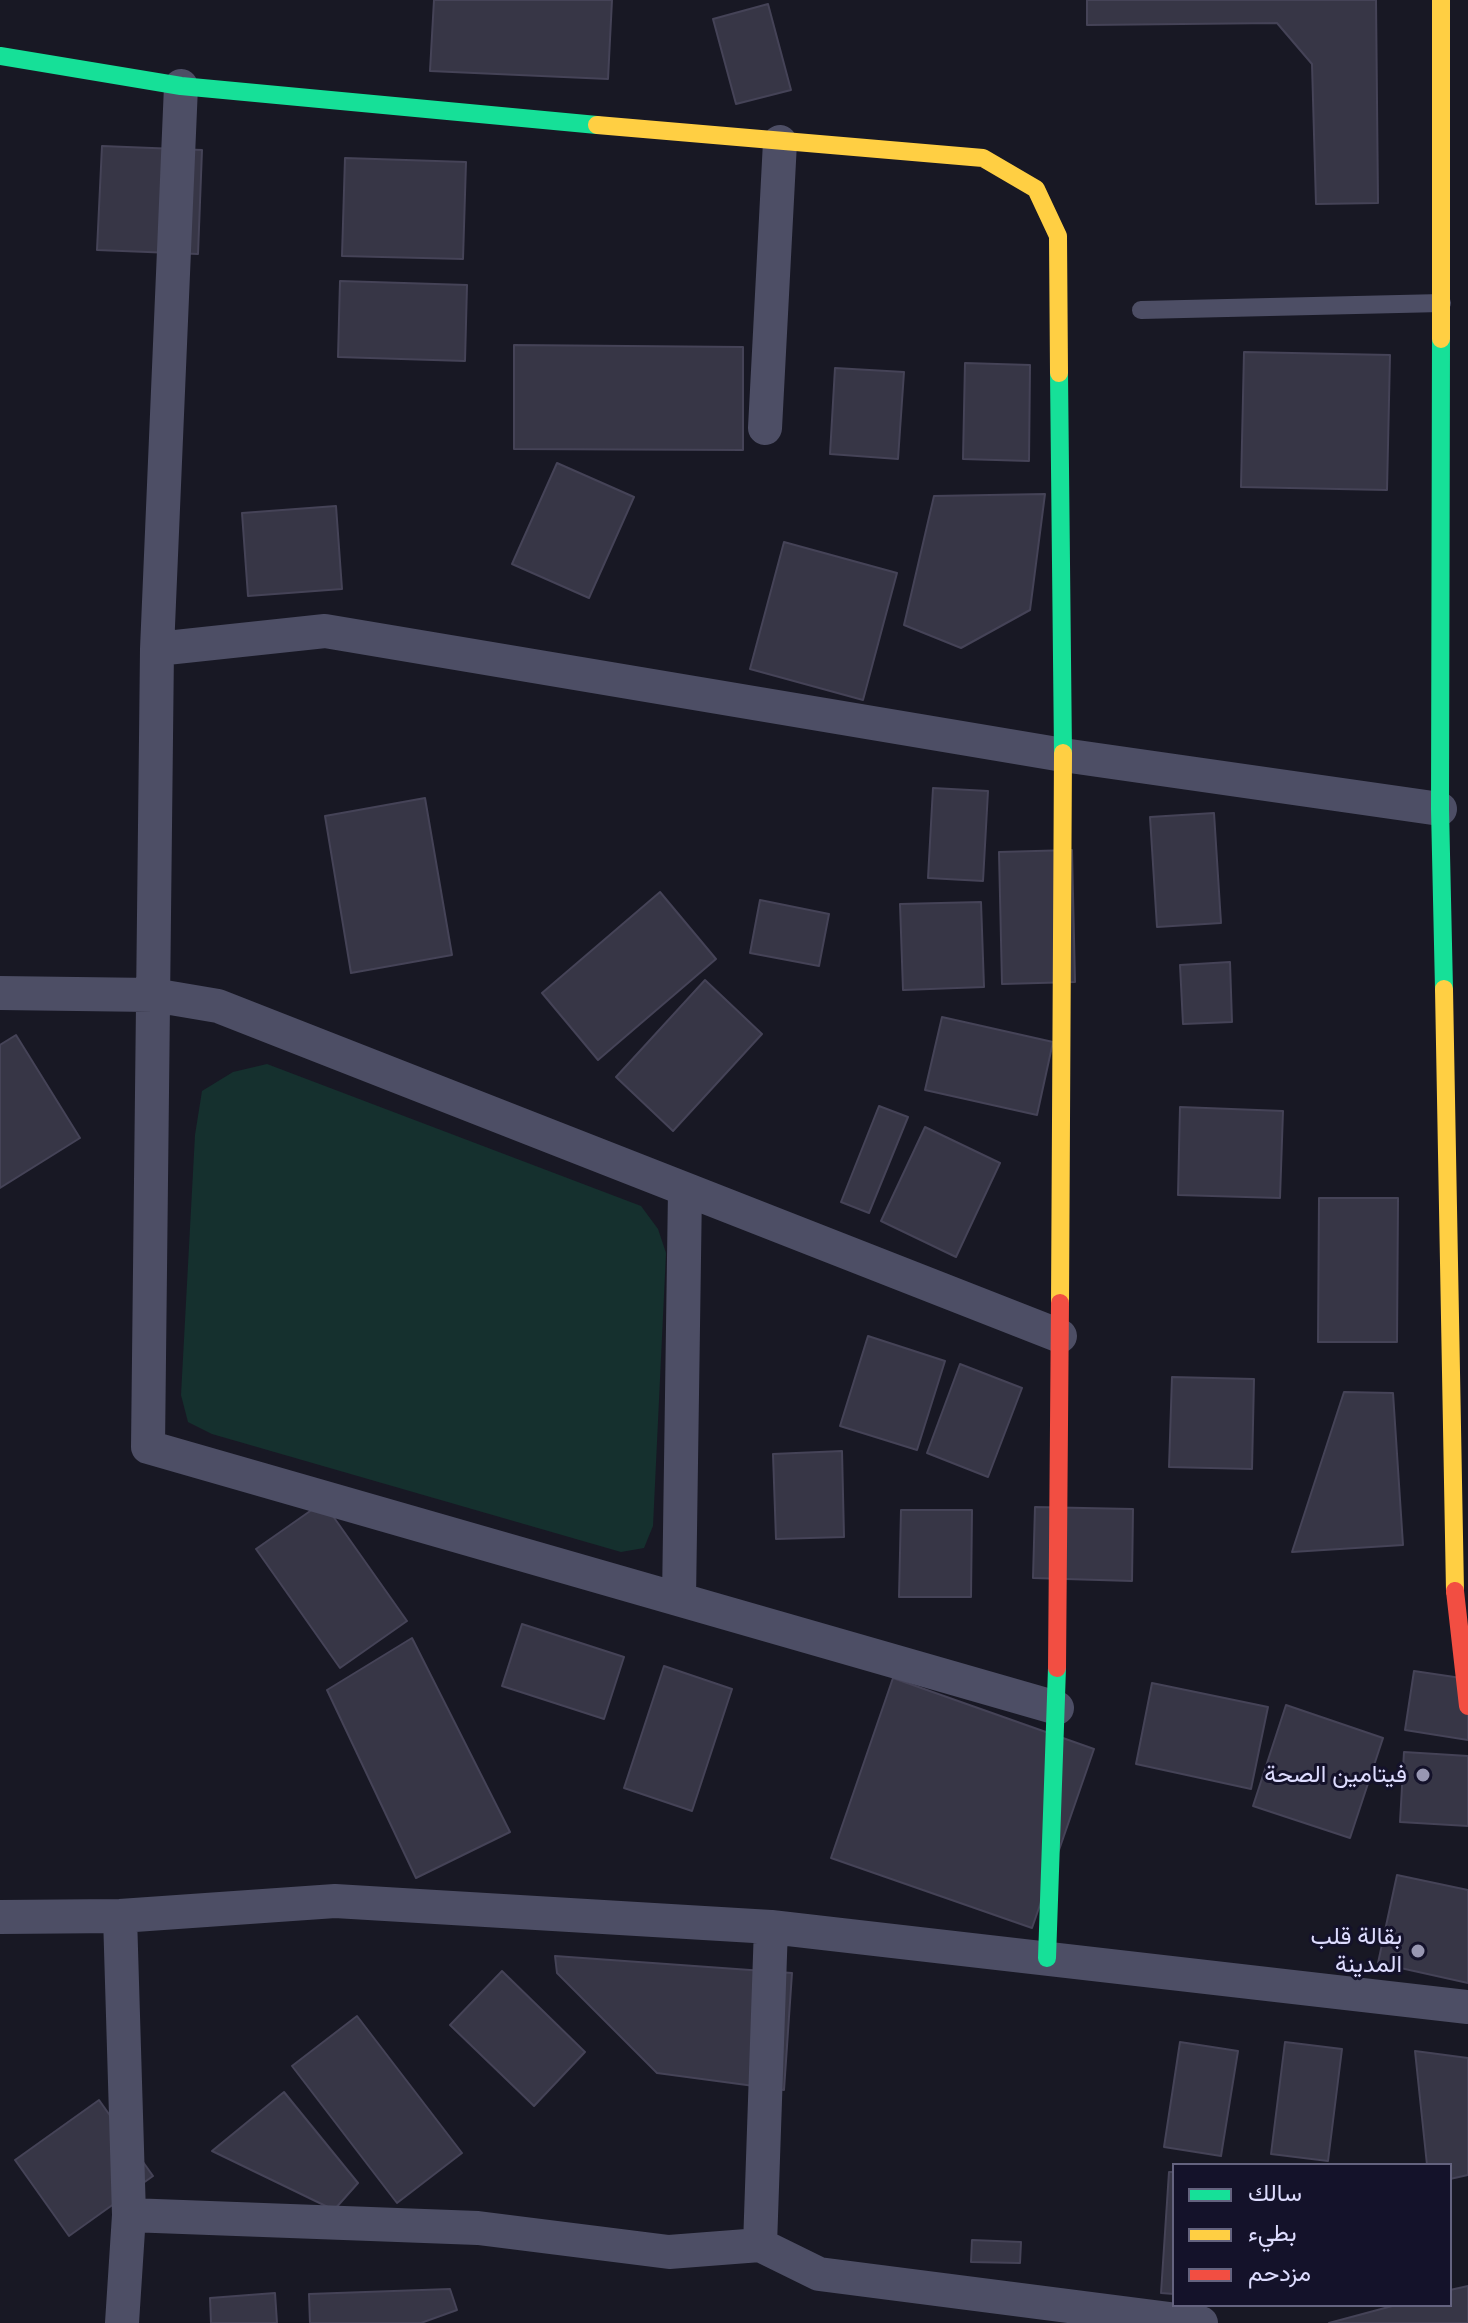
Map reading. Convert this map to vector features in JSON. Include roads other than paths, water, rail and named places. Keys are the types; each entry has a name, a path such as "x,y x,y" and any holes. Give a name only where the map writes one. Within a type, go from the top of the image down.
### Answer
{"street":[{"path":"1441,0 1454,1586 1468,1706"},
{"path":"0,56 181,86 983,158 1036,189 1058,236 1063,755 1057,1708 1047,1958"},
{"path":"181,86 157,649 148,1447 1057,1708"},
{"path":"765,428 780,142"},
{"path":"157,649 325,631 1063,755 1447,811"},
{"path":"0,993 153,995 218,1006 1060,1336"},
{"path":"679,1599 685,1190"},
{"path":"0,1917 120,1916 335,1901 771,1927 1468,2007"},
{"path":"120,1916 129,2215 122,2323"},
{"path":"760,2245 771,1927"},
{"path":"129,2215 478,2228 669,2252 760,2245 819,2274 1201,2323"}],"lane":[{"path":"1141,310 1442,303"}],"place":[{"name":"فيتامين الصحة","path":"1423,1775"},
{"name":"بقالة قلب المدينة","path":"1418,1951"}]}
